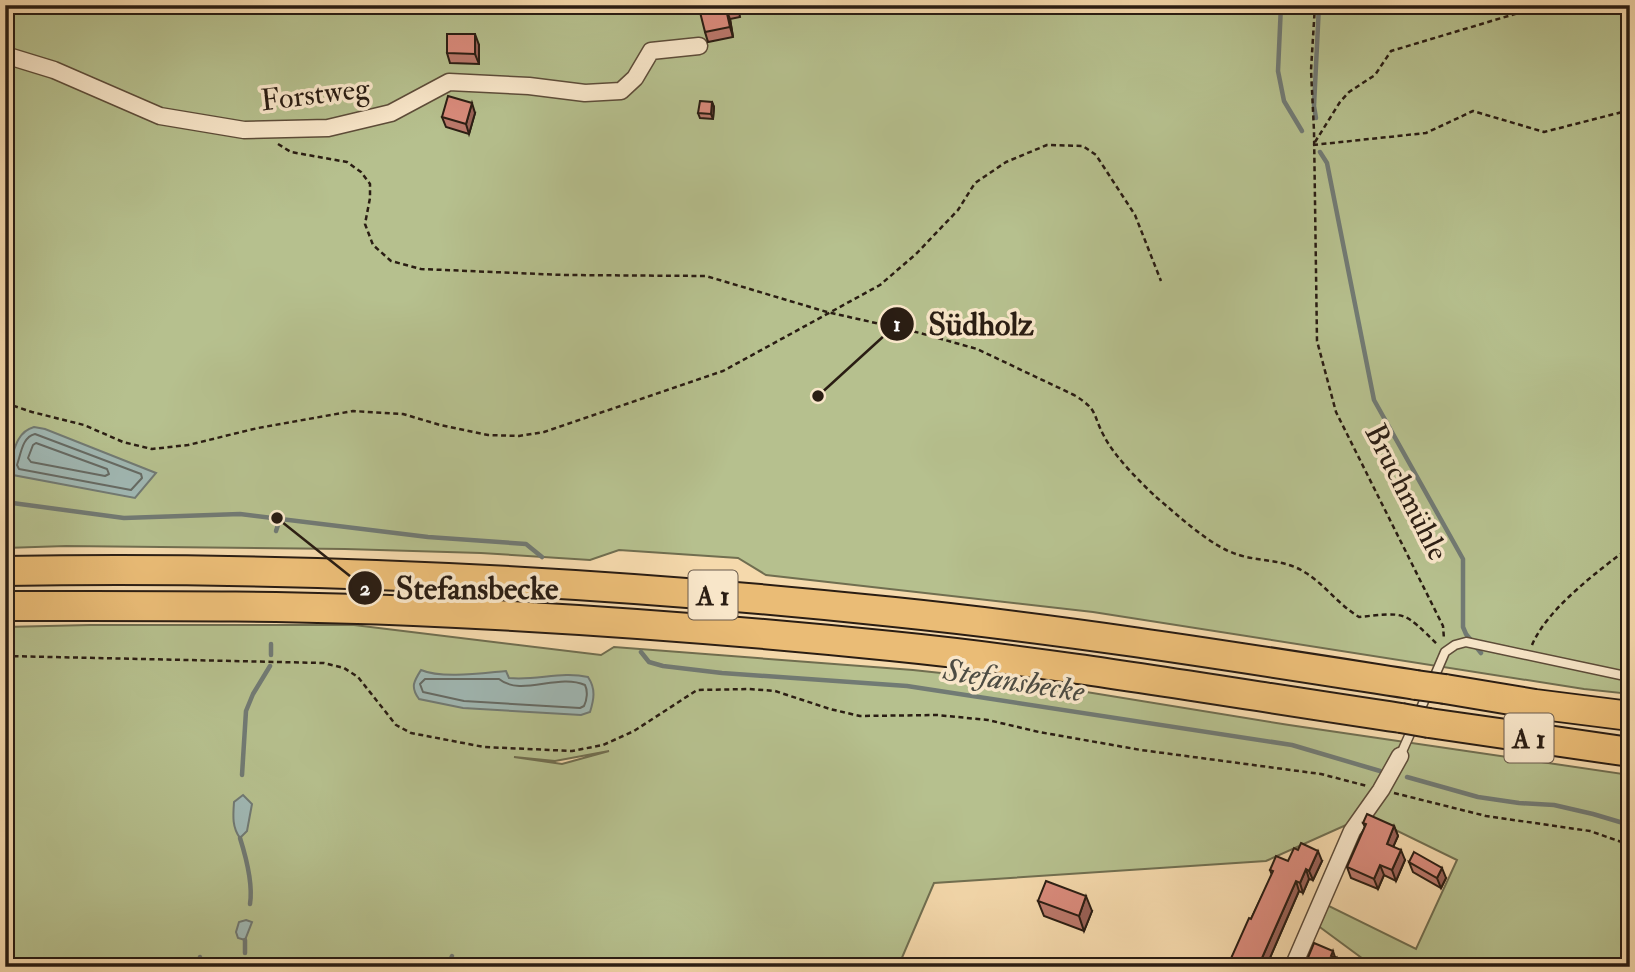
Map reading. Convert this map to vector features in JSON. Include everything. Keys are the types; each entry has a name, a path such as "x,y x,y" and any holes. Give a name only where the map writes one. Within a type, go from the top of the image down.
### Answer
{"highway":[{"name":"A 1","path":"5,571 272,572 549,583 752,598 1007,625 1445,689 1535,705 1630,716"},
{"name":"A 1","path":"5,606 198,606 413,611 760,634 1029,662 1630,752"}],"street":[{"name":"Forstweg","path":"5,55 54,70 160,116 244,130 262,130 328,128 391,114 449,82 529,86 585,93 621,91 635,78 652,51 699,46"},
{"path":"1293,967 1352,831 1381,790 1400,756"}],"lane":[{"path":"1400,756 1445,653 1455,645 1466,642 1630,677"}],"path":[{"name":"Bruchmühle","path":"1315,5 1311,70 1317,341 1326,380 1341,422 1443,626 1445,653"},
{"path":"1313,145 1340,102 1349,92 1376,75 1391,51 1545,5"},
{"path":"1313,145 1426,133 1473,111 1544,132 1630,110"},
{"path":"262,130 272,141 291,152 347,162 361,172 370,184 365,224 373,245 391,261 421,270 706,276 827,312 977,349 1089,404 1097,415 1104,437 1155,496 1223,549 1240,555 1285,562 1306,573 1359,617 1390,613 1406,615 1445,653"},
{"path":"5,403 84,425 123,442 152,449 188,445 258,428 353,411 403,414 488,435 519,436 544,432 723,371 880,285 916,254 958,210 975,183 1006,162 1047,145 1083,146 1096,155 1135,215 1161,281"},
{"path":"1527,656 1535,637 1554,613 1596,572 1630,547"},
{"path":"5,656 324,663 344,668 358,677 396,725 411,733 484,747 572,751 603,745 634,731 696,690 775,691 860,716 937,715 988,720 1141,750 1321,774 1486,816 1590,831 1630,845"}],"green space":[{"path":"5,5 1630,5 1630,694 1093,612 766,575 738,558 619,550 590,560 481,553 345,549 66,546 5,548"},
{"path":"354,625 601,655 614,647 913,670 1025,682 1289,725 1630,775 1630,967 1374,967 1317,925 1327,905 1416,949 1457,860 1369,817 1266,861 934,883 898,967 5,967 5,627","holes":["609,751 562,764 514,757 555,761"]}],"water":[{"path":"34,427 156,473 135,498 13,475 9,467 19,438"},
{"path":"421,670 451,675 506,671 509,678 519,679 578,675 588,677 594,694 590,712 581,715 463,708 419,699 414,684"},
{"path":"243,795 252,804 247,831 240,838 234,825 234,802"},
{"path":"239,922 252,922 245,940 238,938 236,932"}],"building":[{"path":"715,5 737,7 726,9 730,27 705,32 700,12 716,9"},
{"path":"447,34 475,34 475,54 447,53"},
{"path":"448,96 472,103 466,124 442,117"},
{"path":"700,101 712,102 711,114 698,113"},
{"path":"1367,814 1394,826 1387,844 1401,850 1392,870 1380,865 1374,879 1347,867 1366,824 1363,823"},
{"path":"1301,843 1318,851 1309,871 1306,869 1300,883 1296,881 1258,967 1225,967 1249,918 1251,919 1273,871 1270,870 1276,856 1288,861 1294,848 1298,850"},
{"path":"1414,852 1442,868 1437,878 1409,862"},
{"path":"1046,881 1086,896 1079,916 1038,901"},
{"path":"1314,943 1333,951 1331,956 1337,958 1334,967 1322,967 1307,960"}],"waterway":[{"path":"1281,5 1278,71 1284,101 1302,131"},
{"path":"1316,118 1314,106 1319,5"},
{"path":"1320,152 1327,163 1374,400 1463,559 1463,627 1481,653"},
{"name":"Stefansbecke","path":"5,502 124,518 240,514 428,537 526,544 542,557"},
{"path":"276,531 280,519"},
{"path":"271,644 271,655"},
{"name":"Stefansbecke","path":"641,652 649,662 663,666 722,673 907,686 1292,745 1380,771"},
{"path":"242,775 246,711 270,666"},
{"name":"Stefansbecke","path":"1407,777 1478,797 1554,805 1630,825"},
{"path":"240,838 250,880 250,904"},
{"path":"245,940 245,953"},
{"path":"448,967 452,956"},
{"path":"198,967 200,957"},
{"path":"241,967 243,961"}],"place":[{"name":"Südholz","path":"818,396"},
{"name":"Stefansbecke","path":"277,518"}]}
